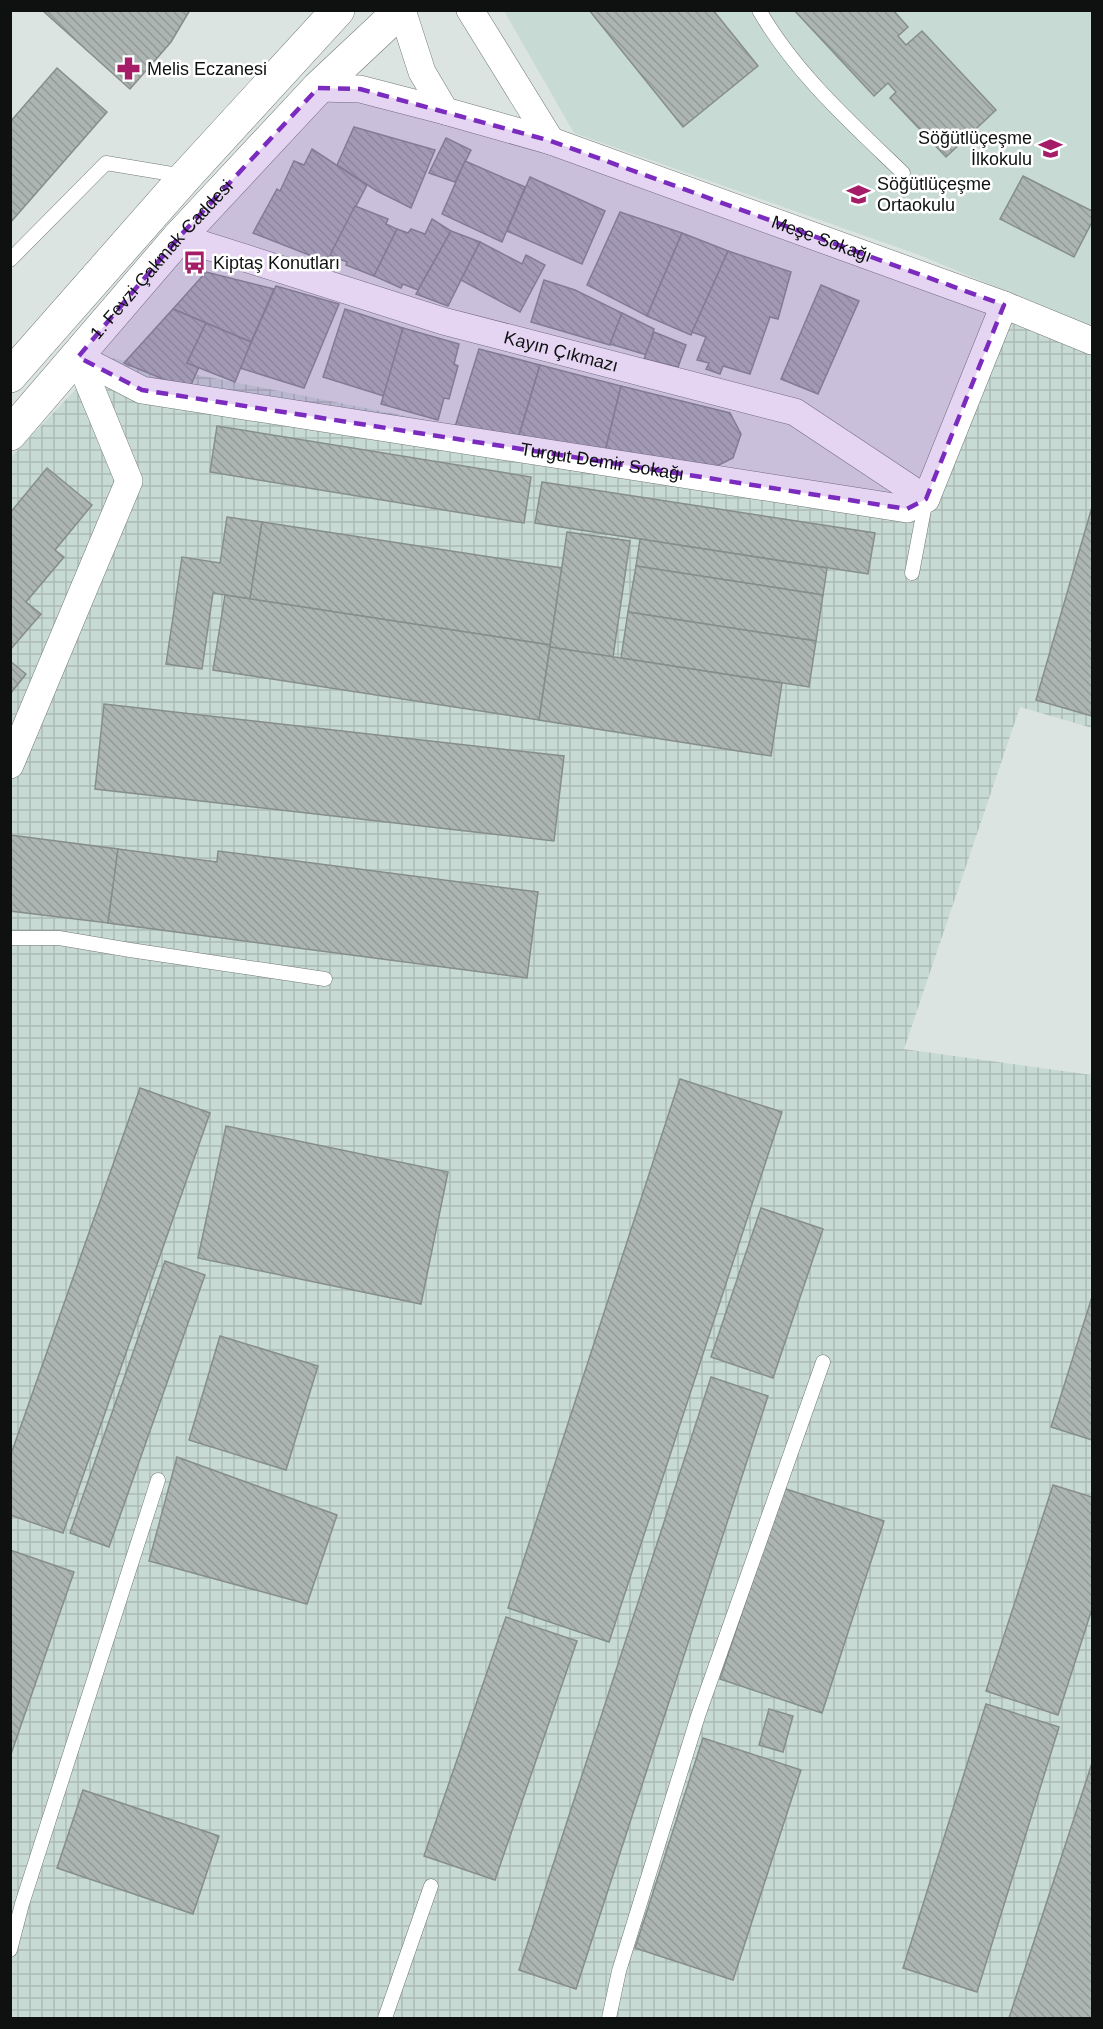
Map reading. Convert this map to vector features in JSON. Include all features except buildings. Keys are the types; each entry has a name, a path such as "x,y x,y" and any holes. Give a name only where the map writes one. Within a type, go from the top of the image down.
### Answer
{"main road":[{"path":"14,363 338,10"},
{"name":"1. Fevzi Çakmak Caddesi","path":"10,434 180,237 318,88 402,10"}],"street":[{"path":"402,10 422,72 445,111"},
{"path":"470,10 551,141"},
{"name":"Meşe Sokağı","path":"318,88 360,90 551,141 1004,305 1092,341"},
{"name":"Kayın Çıkmazı","path":"180,237 443,321 795,412 926,499"},
{"path":"926,499 1004,305"},
{"path":"10,765 129,481 78,357"},
{"name":"Turgut Demir Sokağı","path":"78,357 142,390 907,509 926,499"}],"lane":[{"path":"759,10 768,28 827,101 903,173"},
{"path":"10,260 106,163 186,176"},
{"path":"912,573 926,499"},
{"path":"10,938 59,938 325,979"},
{"path":"609,2019 619,1971 698,1716 823,1362"},
{"path":"10,1950 22,1904 159,1480"},
{"path":"385,2019 431,1886"}],"highlighted area":[{"path":"318,88 360,89 551,141 1004,305 926,499 907,509 142,390 78,357 179,237"}],"shaded area":[{"name":"Söğütlüçeşme Ortaokulu","path":"504,11 1092,11 1092,328 922,256 574,133"},
{"path":"1022,298 1092,328 1092,728 1020,707 904,1049 1092,1075 1092,2018 11,2018 10,458 107,357 911,516"}],"place":[{"name":"Melis Eczanesi","path":"129,69"},
{"name":"Söğütlüçeşme İlkokulu","path":"1050,148"},
{"name":"Söğütlüçeşme Ortaokulu","path":"859,194"},
{"name":"Kiptaş Konutları","path":"195,263"}]}
